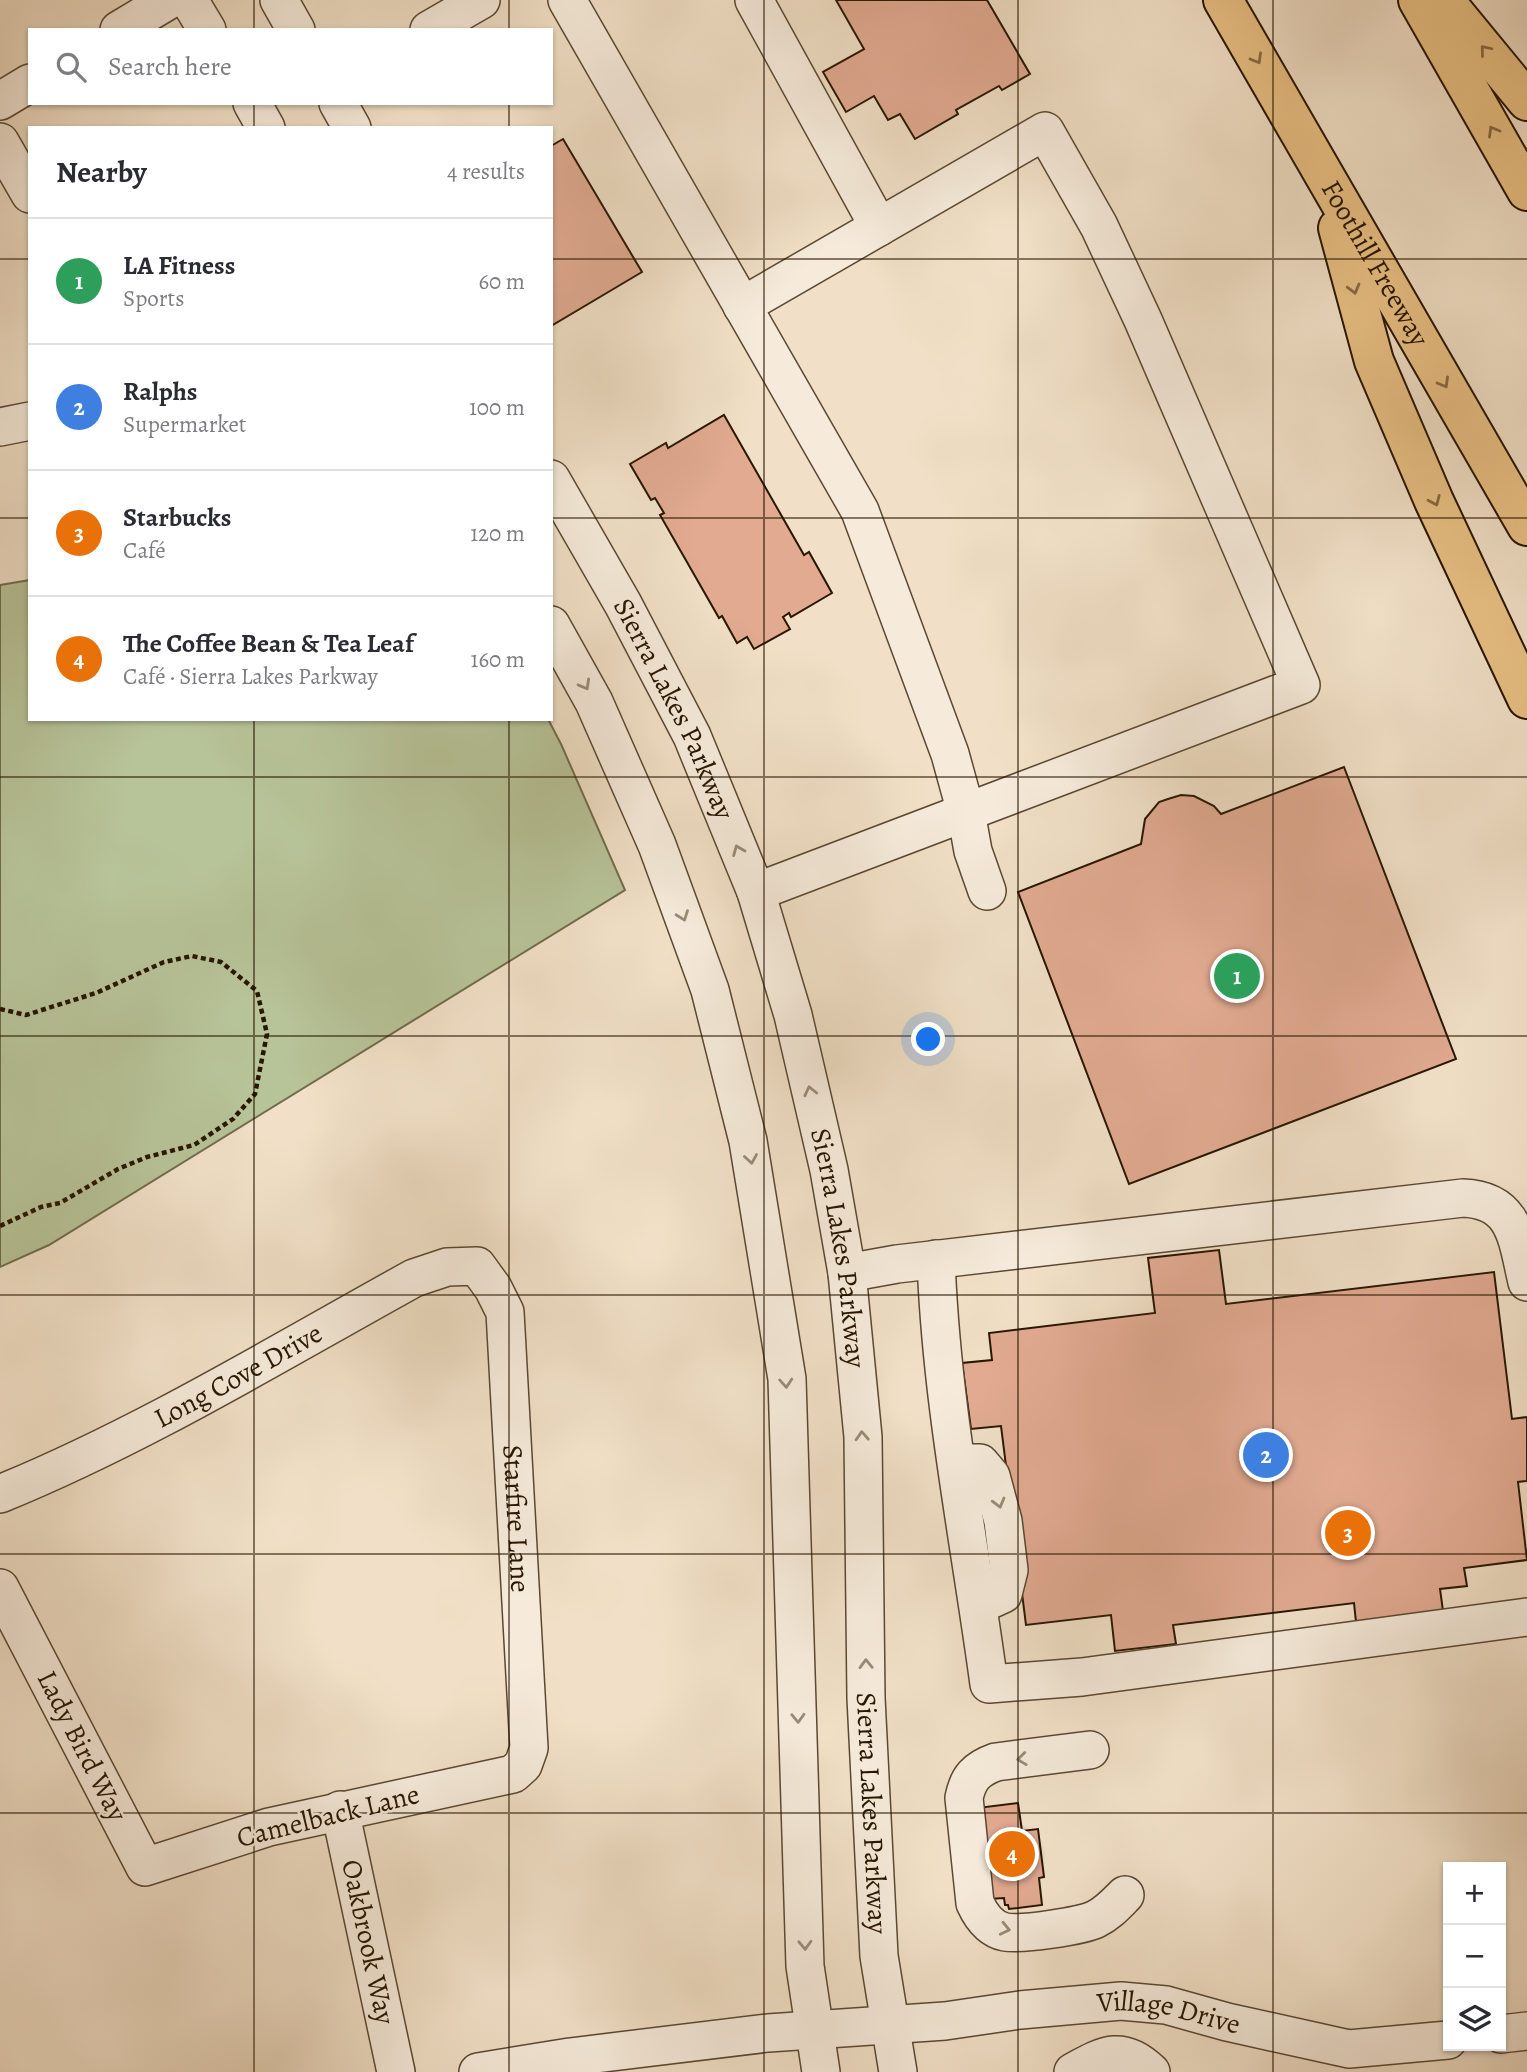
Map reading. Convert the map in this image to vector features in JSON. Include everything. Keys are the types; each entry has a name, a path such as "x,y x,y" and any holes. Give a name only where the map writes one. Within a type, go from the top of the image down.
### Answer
{"highway":[{"name":"Foothill Freeway","path":"1223,0 1527,526"},
{"path":"1418,0 1527,191"},
{"path":"1444,0 1527,101"},
{"path":"1323,175 1374,361 1434,501 1527,699"}],"street":[{"path":"122,28 169,0"},
{"path":"189,0 206,28"},
{"path":"279,0 295,28"},
{"path":"432,28 481,0"},
{"path":"567,0 860,511 950,754 966,812 973,851 987,891"},
{"path":"754,0 878,227"},
{"path":"0,101 28,84"},
{"path":"253,105 265,126"},
{"path":"339,105 351,126"},
{"path":"742,306 1045,131 1099,226 1143,320 1301,685 756,892"},
{"path":"0,142 28,191"},
{"path":"0,427 28,421"},
{"name":"Sierra Lakes Parkway","path":"553,482 623,604 692,736 756,892 793,1015 829,1170 848,1273 863,1437 866,1699 879,1956 898,2072"},
{"path":"553,629 594,702 657,845 710,990 748,1141 787,1379 804,1943 821,2072"},
{"path":"848,1273 936,1259 1480,1198 1497,1207 1509,1220 1516,1234 1527,1282"},
{"path":"936,1259 939,1314 957,1463 989,1684 1082,1677 1527,1617"},
{"name":"Long Cove Drive","path":"0,1493 50,1473 121,1439 414,1278 447,1267 477,1266"},
{"name":"Starfire Lane","path":"477,1266 493,1288 505,1312 529,1748 523,1765 513,1774"},
{"name":"Lady Bird Way","path":"0,1588 145,1867"},
{"path":"1090,1750 996,1762 983,1766 973,1774 966,1785 964,1798 975,1903 981,1915 992,1926 1004,1932 1019,1932 1085,1924 1107,1913 1125,1895"},
{"name":"Camelback Lane","path":"145,1867 269,1827 513,1774"},
{"name":"Oakbrook Way","path":"340,1810 396,2072"},
{"name":"Village Drive","path":"478,2072 768,2033 889,2025 1121,2001 1166,2005 1349,2049 1443,2040"},
{"path":"1506,2033 1527,2031"},
{"path":"1073,2072 1098,2058 1112,2054 1133,2059 1152,2072"}],"path":[{"path":"0,1009 26,1015 96,993 164,962 192,956 221,962 257,991 267,1034 255,1094 233,1119 194,1145 147,1157 118,1169 60,1203 41,1207 0,1226"}],"green space":[{"path":"28,580 28,721 549,721 625,890 49,1245 0,1267 0,585"}],"building":[{"path":"836,0 987,0 1030,74 1002,90 999,86 956,110 958,114 915,139 900,114 888,120 874,96 846,112 823,72 864,49"},
{"path":"563,139 642,272 553,325 553,145"},
{"path":"724,415 804,555 809,552 832,593 791,617 789,613 783,617 790,629 754,649 747,637 737,643 722,616 719,618 660,515 664,513 655,498 651,500 630,464 666,443 668,448"},
{"path":"1344,767 1456,1059 1129,1184 1018,892 1141,844 1145,819 1159,802 1181,795 1194,796 1214,806 1221,814"},
{"path":"1219,1250 1226,1304 1494,1272 1512,1419 1527,1417 1527,1481 1518,1482 1527,1560 1464,1568 1467,1586 1440,1589 1443,1611 1356,1622 1354,1603 1173,1625 1176,1644 1115,1651 1111,1615 1026,1625 1001,1426 971,1429 962,1363 992,1360 989,1333 1155,1313 1148,1258"},
{"path":"1018,1803 1022,1831 1038,1829 1044,1877 1039,1878 1042,1905 1009,1909 1004,1898 989,1899 977,1808"}],"place":[{"name":"LA Fitness","path":"1237,976"},
{"name":"Ralphs","path":"1266,1455"},
{"name":"Starbucks","path":"1348,1533"},
{"name":"The Coffee Bean & Tea Leaf","path":"1012,1854"}]}
